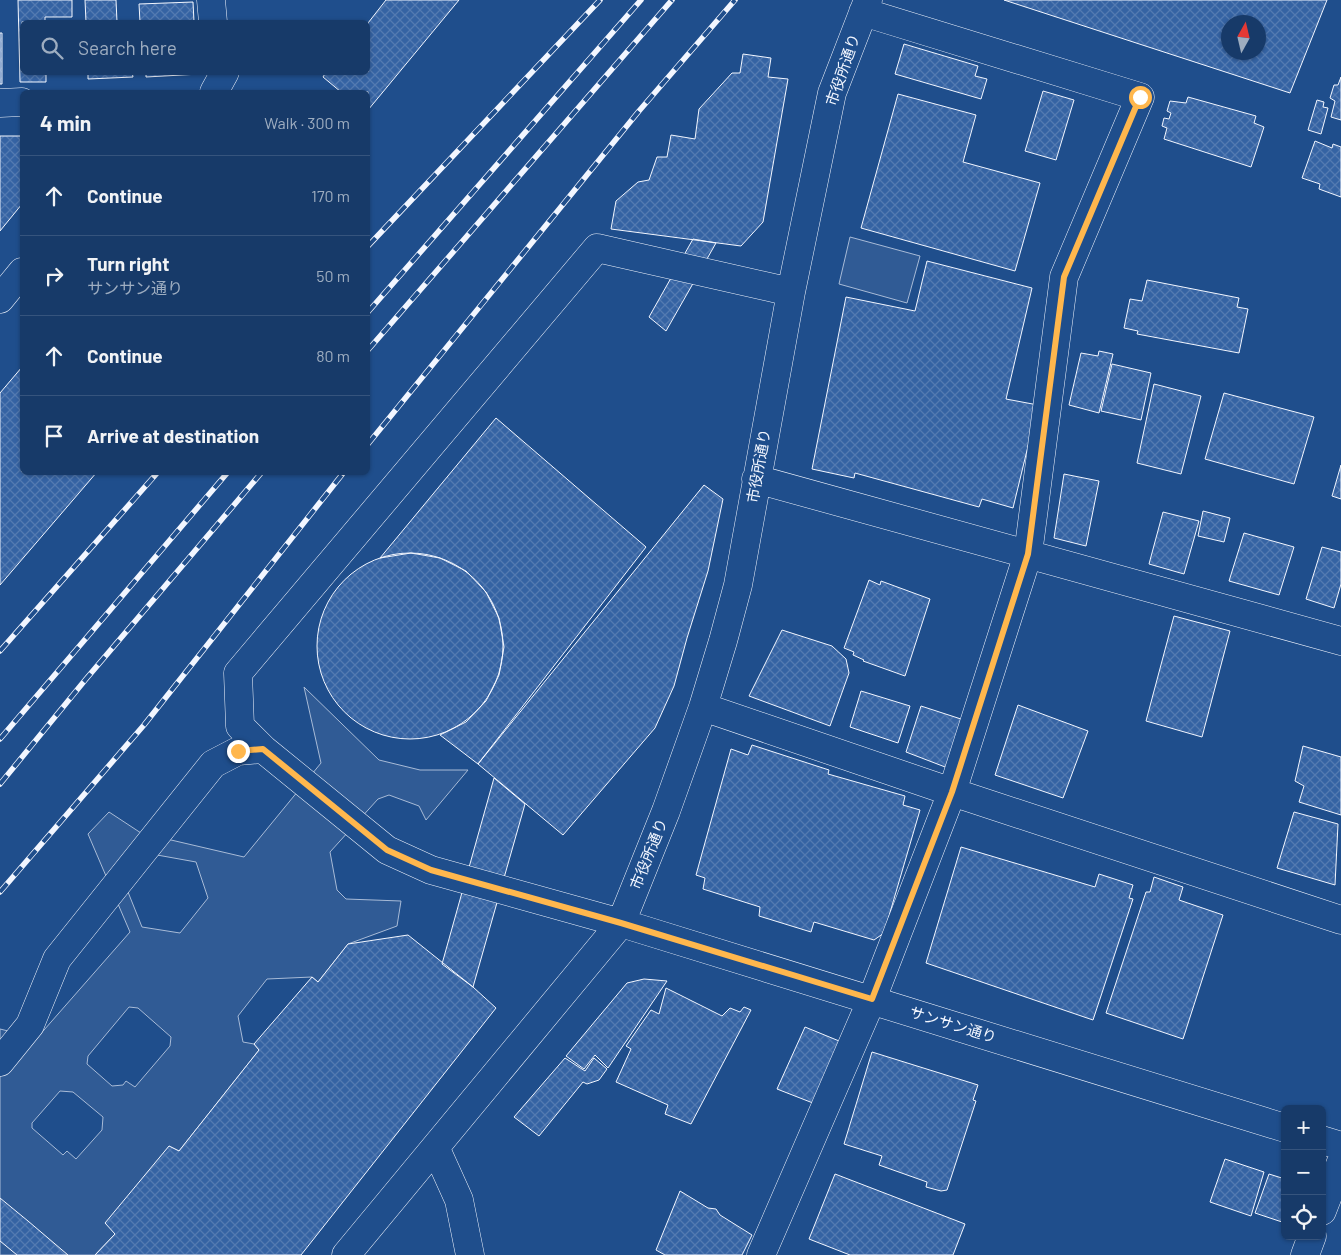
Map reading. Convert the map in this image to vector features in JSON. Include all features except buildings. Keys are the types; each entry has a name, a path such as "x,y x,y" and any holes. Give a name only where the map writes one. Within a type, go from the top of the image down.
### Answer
{"street":[{"path":"210,0 213,20"},
{"path":"761,1255 872,999 952,792 1028,554 1064,277 1140,97 866,6"},
{"name":"市役所通り","path":"346,1255 436,1149 621,923 666,811 703,706 738,585 791,292 832,93 866,6"},
{"path":"215,90 223,75"},
{"path":"0,103 20,102"},
{"name":"サンサン通り","path":"791,292 597,248 238,673 240,726 263,749 387,850 431,870 621,923 1281,1127"},
{"path":"0,299 20,274"},
{"path":"756,479 1341,640"},
{"path":"703,706 952,792 1341,920"},
{"path":"0,1062 30,1025 57,959 213,764 238,751 263,749"},
{"path":"1326,1141 1341,1146"},
{"path":"436,1149 459,1200 470,1255"},
{"path":"1326,1201 1341,1162"},
{"path":"1305,1255 1311,1240"}],"shaded area":[{"path":"850,237 920,256 907,303 839,284"},
{"path":"304,687 379,760 420,770 468,770 426,820 419,806 389,795 378,799 330,852 337,890 346,899 401,901 397,926 348,944 318,982 312,977 267,979 238,1016 243,1042 254,1044 259,1050 179,1151 169,1146 115,1234 95,1255 0,1255 0,1029 37,1038 130,932 88,834 109,812 141,833 244,857 321,763","holes":["146,853 196,862 208,898 180,933 142,927 122,877","129,1007 138,1008 171,1037 170,1046 135,1087 126,1081 123,1085 112,1086 87,1064 88,1056","60,1091 73,1092 103,1117 102,1130 76,1159 67,1151 63,1155 32,1128 32,1123"]}],"railway":[{"path":"370,244 600,0"},
{"path":"370,310 641,0"},
{"path":"370,348 672,0"},
{"path":"370,442 639,111 735,0"},
{"path":"0,651 155,475"},
{"path":"0,739 225,475"},
{"path":"0,784 86,679 259,475"},
{"path":"0,892 144,725 342,475"}],"route":[{"path":"238,751 263,749 387,850 431,870 621,923 872,999 952,792 1028,554 1064,277 1140,97"}]}
